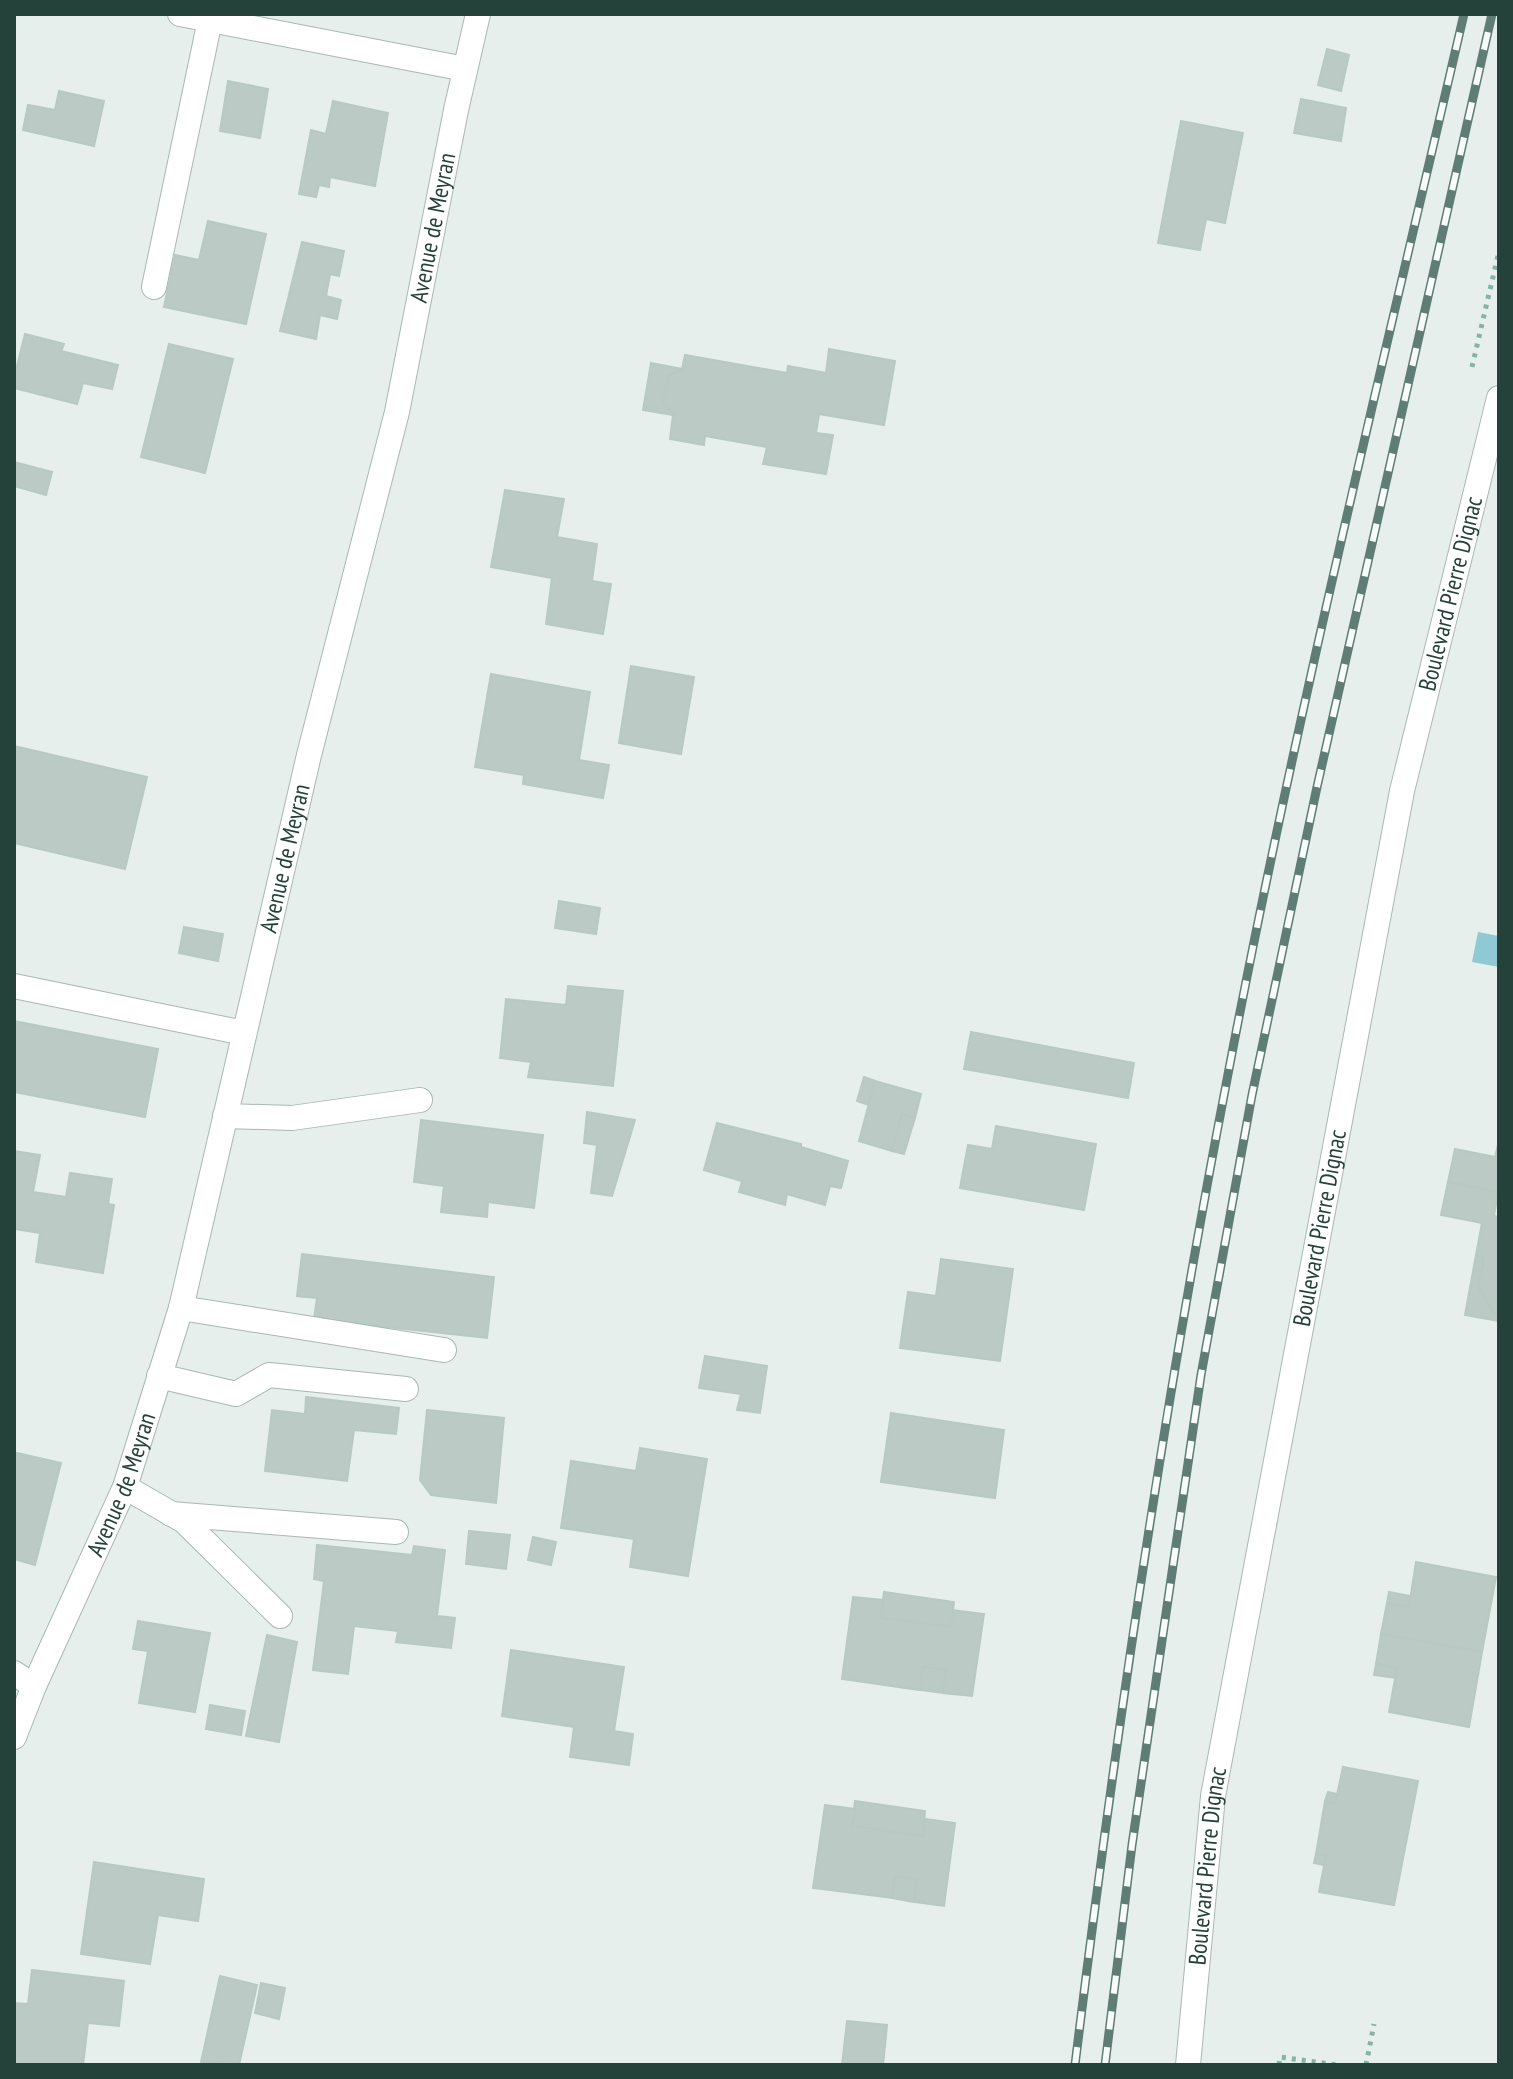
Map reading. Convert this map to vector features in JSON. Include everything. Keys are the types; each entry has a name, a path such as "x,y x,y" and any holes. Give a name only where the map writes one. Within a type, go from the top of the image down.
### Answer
{"street":[{"path":"180,14 465,69"},
{"name":"Avenue de Meyran","path":"14,1737 24,1680 125,1487 181,1308 316,726 397,412 478,14"},
{"path":"154,287 210,20"},
{"name":"Boulevard Pierre Dignac","path":"1188,2065 1213,1796 1402,791 1499,398"},
{"path":"14,986 244,1033"},
{"path":"225,1116 292,1118 420,1100"},
{"path":"181,1308 444,1350"},
{"path":"159,1376 236,1394 269,1375 406,1389"},
{"path":"125,1487 184,1521 280,1616"},
{"path":"171,1514 396,1532"}],"path":[{"path":"1366,2065 1374,2024"},
{"path":"1279,2065 1280,2057 1337,2065"}],"water":[{"path":"1478,932 1499,936 1499,967 1472,962"}],"building":[{"path":"1327,49 1349,55 1341,91 1318,85"},
{"path":"228,81 268,89 260,138 220,131"},
{"path":"59,91 104,101 94,146 23,130 28,105 55,110"},
{"path":"1301,99 1346,108 1341,141 1294,133"},
{"path":"333,101 388,113 375,186 330,177 329,187 319,185 316,197 299,194 311,130 326,134"},
{"path":"1181,121 1243,133 1225,223 1206,219 1200,250 1158,243"},
{"path":"208,221 266,234 246,324 164,307 175,255 199,260"},
{"path":"302,242 344,251 339,276 330,274 326,296 341,300 337,319 320,315 316,339 280,331"},
{"path":"25,334 64,344 61,351 118,365 112,389 83,383 77,404 14,388"},
{"path":"169,344 233,359 205,473 141,457"},
{"path":"829,349 895,361 884,425 819,414 816,433 833,435 826,474 763,464 767,447 705,436 704,445 670,439 673,415 663,402 668,376 682,369 685,355 787,373 788,366 826,373"},
{"path":"651,363 682,369 668,376 663,402 673,415 643,410"},
{"path":"14,462 52,472 46,495 14,486"},
{"path":"505,490 564,499 557,537 597,544 592,581 611,584 603,634 546,624 552,578 491,567"},
{"path":"631,666 694,677 681,754 619,743"},
{"path":"491,674 590,692 579,760 609,765 603,798 523,784 524,775 475,767"},
{"path":"14,746 147,777 125,869 14,843"},
{"path":"559,901 600,908 596,934 555,928"},
{"path":"184,927 223,934 218,961 179,953"},
{"path":"568,986 623,991 613,1086 528,1077 531,1062 500,1058 506,999 566,1005"},
{"path":"14,1021 158,1049 145,1117 14,1092"},
{"path":"971,1032 1134,1063 1128,1098 964,1069"},
{"path":"864,1077 875,1081 869,1105 857,1101"},
{"path":"875,1081 921,1094 915,1118 902,1114 892,1151 859,1141"},
{"path":"587,1112 635,1120 612,1196 591,1193 597,1145 584,1143"},
{"path":"902,1114 915,1118 904,1154 892,1151"},
{"path":"421,1120 543,1135 534,1208 488,1202 487,1217 441,1212 444,1186 414,1182"},
{"path":"717,1123 801,1144 801,1147 848,1161 841,1188 830,1186 825,1205 787,1194 785,1205 739,1192 742,1181 704,1170"},
{"path":"996,1126 1096,1144 1084,1210 960,1188 968,1145 992,1149"},
{"path":"1499,1141 1498,1192 1448,1182 1455,1149 1495,1157"},
{"path":"14,1151 40,1155 33,1192 66,1197 70,1173 112,1179 108,1204 114,1205 103,1273 36,1262 40,1233 14,1229"},
{"path":"1448,1182 1498,1192 1494,1216 1499,1217 1499,1314 1494,1313 1478,1287 1484,1257 1476,1255 1482,1223 1441,1215"},
{"path":"302,1254 494,1277 487,1338 314,1319 317,1298 297,1296"},
{"path":"1476,1255 1484,1257 1478,1287 1494,1313 1499,1314 1499,1321 1465,1315"},
{"path":"941,1259 1013,1269 1000,1361 900,1348 908,1292 936,1296"},
{"path":"705,1356 767,1366 760,1413 737,1410 741,1394 699,1388"},
{"path":"306,1397 399,1408 396,1434 354,1430 347,1481 265,1471 272,1410 305,1414"},
{"path":"427,1410 504,1418 496,1503 431,1495 420,1480"},
{"path":"891,1413 1004,1430 995,1498 881,1482"},
{"path":"640,1448 707,1459 688,1576 630,1567 634,1539 561,1528 571,1461 636,1471"},
{"path":"17,1453 61,1463 35,1565 14,1559 14,1464"},
{"path":"469,1531 510,1535 506,1569 466,1564"},
{"path":"533,1537 556,1542 551,1565 528,1560"},
{"path":"317,1545 412,1555 414,1546 445,1550 437,1616 455,1618 451,1648 396,1642 398,1631 354,1626 348,1674 313,1670 324,1581 314,1579"},
{"path":"1416,1562 1496,1577 1482,1652 1381,1634 1387,1603 1409,1607"},
{"path":"884,1592 954,1602 951,1627 881,1618"},
{"path":"1389,1592 1410,1596 1409,1607 1387,1603"},
{"path":"853,1597 883,1600 881,1618 951,1627 953,1610 984,1614 972,1696 943,1693 946,1670 923,1667 920,1690 842,1679"},
{"path":"138,1621 210,1633 195,1712 139,1703 148,1651 133,1649"},
{"path":"1381,1634 1482,1652 1469,1727 1389,1712 1397,1668 1376,1664"},
{"path":"267,1635 297,1642 279,1742 246,1736"},
{"path":"511,1650 624,1667 614,1731 633,1734 629,1765 570,1757 574,1727 502,1716"},
{"path":"1376,1664 1397,1668 1395,1678 1374,1675"},
{"path":"923,1667 946,1670 943,1693 920,1690"},
{"path":"210,1705 245,1711 241,1735 206,1729"},
{"path":"1343,1767 1418,1781 1394,1905 1319,1892 1326,1855 1316,1854 1325,1801 1335,1804"},
{"path":"1328,1792 1337,1794 1335,1804 1325,1801"},
{"path":"855,1801 925,1811 923,1836 852,1826"},
{"path":"825,1805 856,1809 852,1826 923,1836 925,1819 955,1823 944,1906 914,1902 917,1879 895,1876 892,1898 813,1888"},
{"path":"1316,1854 1326,1855 1324,1865 1314,1863"},
{"path":"94,1862 204,1879 198,1921 158,1915 150,1964 81,1954"},
{"path":"895,1876 917,1879 914,1902 892,1898"},
{"path":"32,1970 124,1981 119,2026 88,2023 83,2065 14,2065 14,2003 28,2004"},
{"path":"220,1976 257,1985 239,2065 201,2062"},
{"path":"261,1983 285,1988 279,2019 255,2013"},
{"path":"847,2021 887,2025 883,2065 842,2065"}],"railway":[{"path":"1075,2065 1142,1576 1202,1211 1279,820 1464,14"},
{"path":"1105,2065 1132,1845 1201,1375 1252,1095 1317,787 1492,14"}]}
